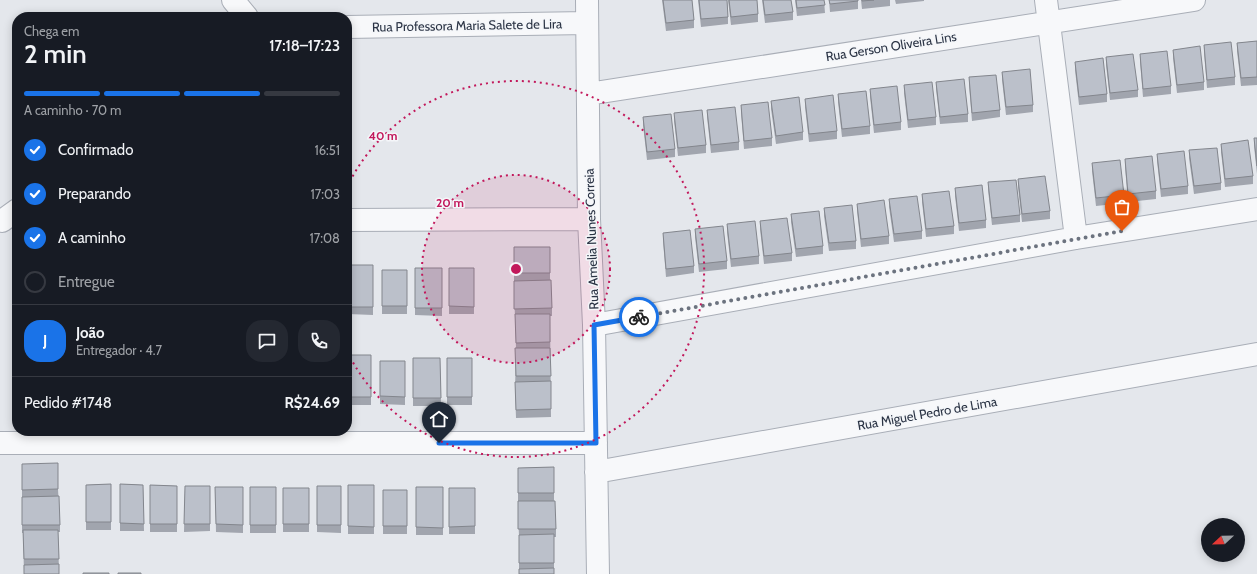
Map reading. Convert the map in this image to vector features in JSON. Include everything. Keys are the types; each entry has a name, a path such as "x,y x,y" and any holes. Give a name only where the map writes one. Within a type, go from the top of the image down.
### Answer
{"street":[{"path":"234,0 243,12"},
{"name":"Rua Amelia Nunes Correia","path":"587,0 589,219 594,325 598,574"},
{"path":"1046,0 1076,238"},
{"name":"Rua Gerson Oliveira Lins","path":"588,94 1194,0"},
{"name":"Rua Professora Maria Salete de Lira","path":"352,27 587,23"},
{"path":"594,325 1076,238 1257,209"},
{"path":"352,220 589,219"},
{"name":"Rua Miguel Pedro de Lima","path":"596,472 1257,354"},
{"path":"0,443 596,443"}],"building":[{"path":"663,0 692,0 694,20 666,23"},
{"path":"699,0 727,0 728,17 701,19"},
{"path":"729,0 757,0 758,14 731,17"},
{"path":"763,0 791,0 793,12 765,15"},
{"path":"796,0 824,0 825,5 797,8"},
{"path":"829,0 858,0 858,1 830,4"},
{"path":"1257,41 1257,77 1241,78 1237,43"},
{"path":"1231,42 1235,77 1207,80 1204,45"},
{"path":"1200,46 1204,82 1177,85 1173,50"},
{"path":"1167,51 1171,86 1143,89 1140,54"},
{"path":"1133,54 1138,90 1110,93 1106,57"},
{"path":"1103,58 1107,94 1079,97 1075,62"},
{"path":"1030,69 1033,105 1006,107 1002,72"},
{"path":"996,75 1000,110 972,113 969,77"},
{"path":"964,79 968,114 940,117 936,82"},
{"path":"932,82 936,117 908,120 904,85"},
{"path":"897,86 901,122 874,125 870,89"},
{"path":"866,91 870,126 842,129 838,94"},
{"path":"833,95 837,131 809,134 805,99"},
{"path":"799,97 803,132 776,136 771,101"},
{"path":"768,102 772,138 744,141 741,105"},
{"path":"735,107 739,142 711,145 707,110"},
{"path":"702,110 706,145 678,148 674,113"},
{"path":"671,114 675,149 647,152 643,117"},
{"path":"1254,138 1257,138 1257,166"},
{"path":"1248,140 1253,176 1225,179 1221,144"},
{"path":"1217,148 1221,183 1194,186 1189,150"},
{"path":"1184,151 1188,186 1161,189 1157,154"},
{"path":"1152,156 1156,191 1128,194 1125,159"},
{"path":"1120,160 1124,195 1096,198 1092,163"},
{"path":"1045,176 1050,211 1022,214 1018,179"},
{"path":"1016,180 1020,215 992,218 988,182"},
{"path":"982,185 986,220 959,223 955,188"},
{"path":"949,191 954,226 926,229 922,194"},
{"path":"917,196 922,231 894,234 889,199"},
{"path":"884,200 889,236 861,239 857,204"},
{"path":"852,205 856,241 829,243 824,208"},
{"path":"819,211 823,246 796,249 791,214"},
{"path":"787,218 792,253 764,256 760,221"},
{"path":"755,221 759,256 731,259 727,224"},
{"path":"723,226 727,261 699,264 695,229"},
{"path":"690,230 694,266 666,269 663,233"},
{"path":"514,247 550,247 550,273 514,273"},
{"path":"352,265 373,265 373,307 352,307"},
{"path":"415,268 442,268 442,308 415,308"},
{"path":"449,268 474,268 474,307 449,306"},
{"path":"382,270 407,270 407,306 382,306"},
{"path":"551,280 552,308 514,309 514,281"},
{"path":"515,314 550,314 550,342 516,343"},
{"path":"515,348 550,348 551,376 516,376"},
{"path":"352,355 371,355 371,397 352,397"},
{"path":"413,358 440,358 441,398 413,398"},
{"path":"447,358 472,358 472,397 447,397"},
{"path":"380,361 405,361 405,397 380,396"},
{"path":"551,381 551,409 516,410 515,382"},
{"path":"58,463 58,489 22,490 22,464"},
{"path":"554,467 554,493 518,493 518,468"},
{"path":"111,484 111,522 86,522 86,485"},
{"path":"120,484 143,485 144,524 120,523"},
{"path":"150,485 177,486 177,524 150,524"},
{"path":"348,485 374,485 374,527 348,526"},
{"path":"185,486 210,486 210,524 184,524"},
{"path":"317,486 341,486 341,525 317,525"},
{"path":"215,487 243,487 243,525 216,524"},
{"path":"250,487 276,487 276,525 250,525"},
{"path":"416,487 443,487 443,528 416,527"},
{"path":"283,488 309,488 309,524 283,524"},
{"path":"449,488 475,488 475,526 449,527"},
{"path":"383,490 407,490 407,526 383,526"},
{"path":"59,496 60,525 22,525 22,497"},
{"path":"518,501 555,501 556,529 518,529"},
{"path":"23,530 58,530 59,559 24,559"},
{"path":"554,534 554,563 519,563 519,535"},
{"path":"59,564 59,574 24,574 24,565"},
{"path":"554,568 554,574 519,574 519,569"},
{"path":"109,573 109,574 83,574"},
{"path":"141,573 141,574 118,574"}],"way so far":[{"path":"639,317 1122,231"}],"route":[{"path":"439,443 596,443 594,325 639,317"}]}
